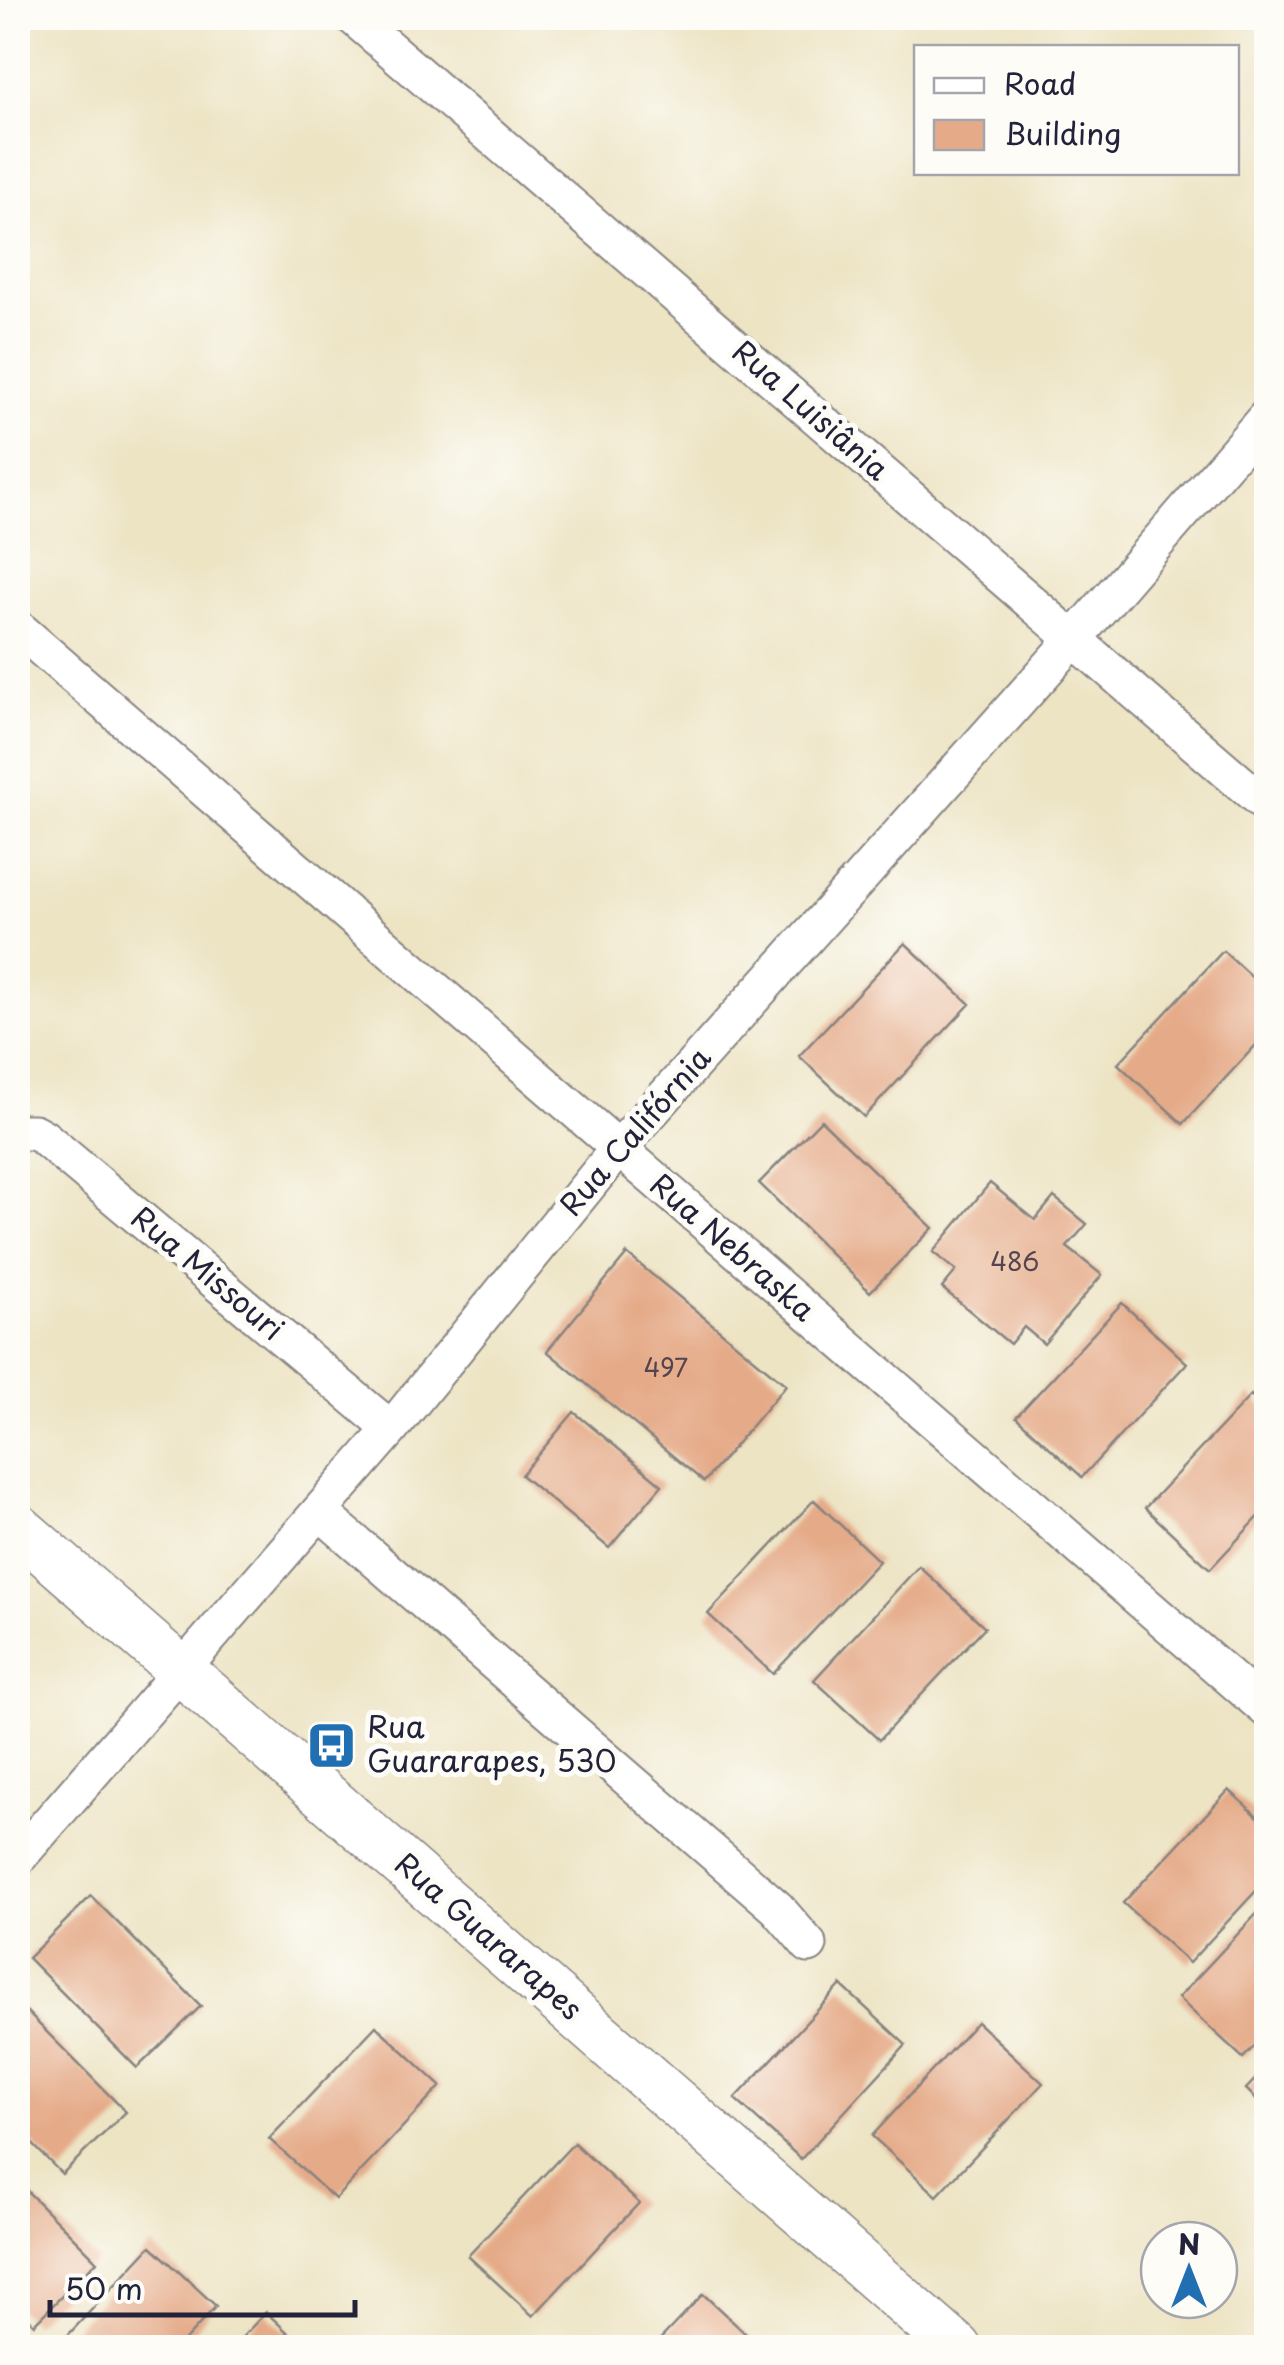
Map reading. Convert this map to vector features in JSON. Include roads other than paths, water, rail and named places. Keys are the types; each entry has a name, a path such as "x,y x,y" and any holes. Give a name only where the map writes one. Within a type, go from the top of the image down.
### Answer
{"street":[{"name":"Rua Luisiânia","path":"354,18 1266,805"},
{"name":"Rua Califórnia","path":"18,1858 391,1429 618,1150 1074,639 1266,417"},
{"name":"Rua Nebraska","path":"18,628 1266,1709"},
{"name":"Rua Missouri","path":"18,1132 34,1132 43,1137 391,1429"},
{"path":"320,1512 777,1908 810,1945"},
{"name":"Rua Guararapes","path":"18,1528 958,2348"}],"place":[{"name":"Rua Guararapes, 530","path":"332,1745"}]}
